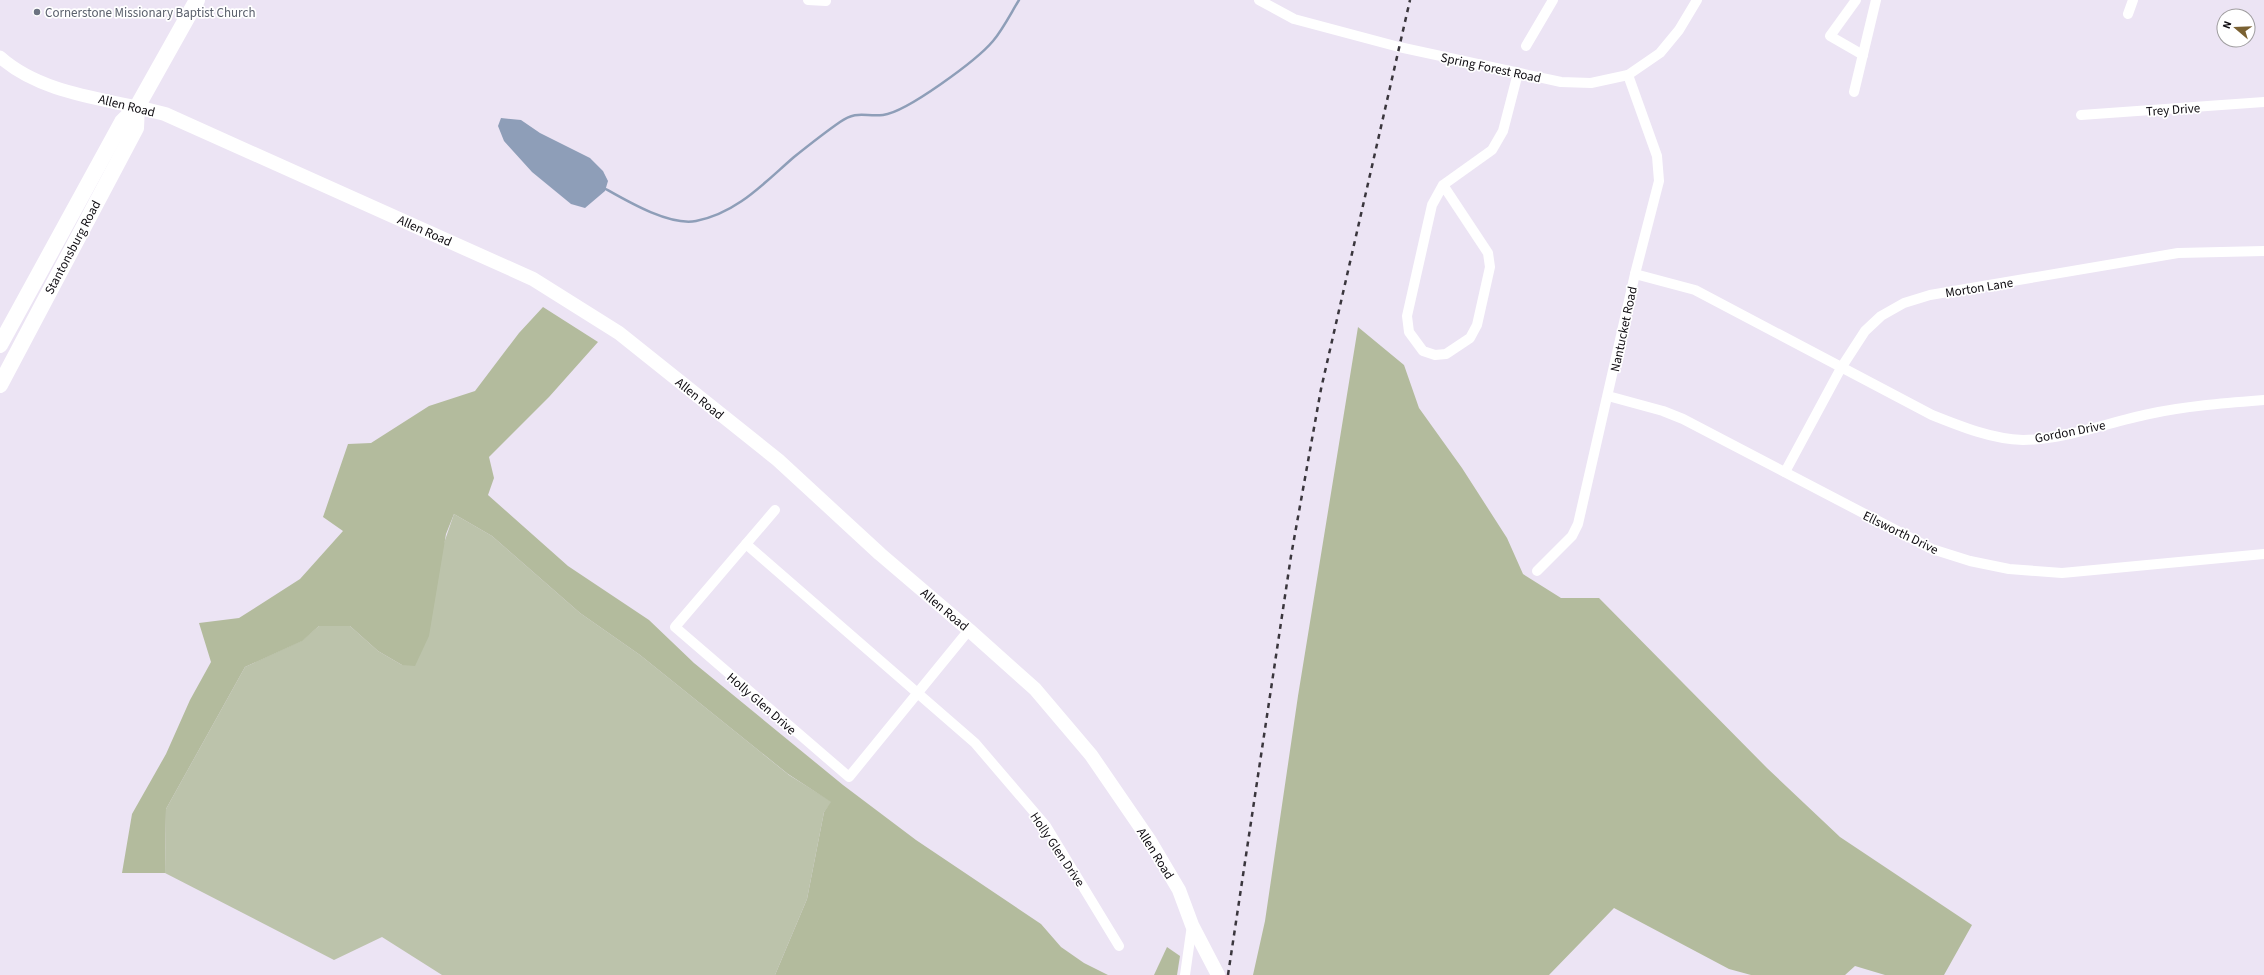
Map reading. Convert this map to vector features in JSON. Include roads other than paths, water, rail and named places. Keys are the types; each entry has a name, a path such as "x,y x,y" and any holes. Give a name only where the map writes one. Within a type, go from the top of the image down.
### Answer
{"main road":[{"name":"Stantonsburg Road","path":"0,345 122,122 138,107 197,0"},
{"name":"Stantonsburg Road","path":"0,385 136,128 138,107"},
{"name":"Allen Road","path":"138,107 172,118 533,279 619,333 778,460 880,554 1035,689 1091,755 1150,841 1179,890 1192,925 1218,975"}],"street":[{"path":"808,0 826,1"},
{"name":"Spring Forest Road","path":"1259,0 1294,19 1400,47 1561,82 1592,83 1628,75 1660,54 1679,30 1697,0"},
{"path":"1526,46 1553,0"},
{"path":"1856,0 1830,36 1863,55"},
{"path":"1854,92 1876,0"},
{"path":"2128,14 2133,0"},
{"name":"Allen Road","path":"0,57 21,73 50,85 138,107"},
{"path":"1443,184 1488,253 1490,267 1477,325 1470,338 1446,354 1435,355 1423,351 1409,332 1408,316 1432,205 1443,184 1492,150 1503,131 1518,73"},
{"name":"Nantucket Road","path":"1537,571 1572,536 1578,524 1635,274 1659,181 1657,156 1628,75"},
{"name":"Trey Drive","path":"2081,115 2264,102"},
{"name":"Morton Lane","path":"1785,472 1841,368 1865,330 1882,316 1904,303 1930,295 2178,253 2264,251"},
{"name":"Gordon Drive","path":"1635,274 1695,290 1932,415 1969,430 2024,440 2053,436 2150,413 2264,400"},
{"name":"Ellsworth Drive","path":"1608,396 1663,411 1683,419 1932,549 1970,561 2009,569 2062,573 2264,554"},
{"name":"Holly Glen Drive","path":"775,510 675,627 849,777 969,630"},
{"name":"Holly Glen Drive","path":"746,544 919,692 975,743 1046,826 1119,946"},
{"path":"1185,975 1192,925"}],"water":[{"path":"501,118 521,120 540,133 590,158 603,171 608,181 605,191 585,208 571,204 532,172 504,141 498,126"}],"waterway":[{"path":"604,188 648,211 673,220 685,222 711,217 749,196 794,157 828,130 846,118 856,115 883,115 894,112 941,84 985,50 1004,26 1019,0"}],"railway":[{"path":"1228,975 1291,556 1321,389 1410,0"}],"place":[{"name":"Cornerstone Missionary Baptist Church","path":"37,12"}]}
